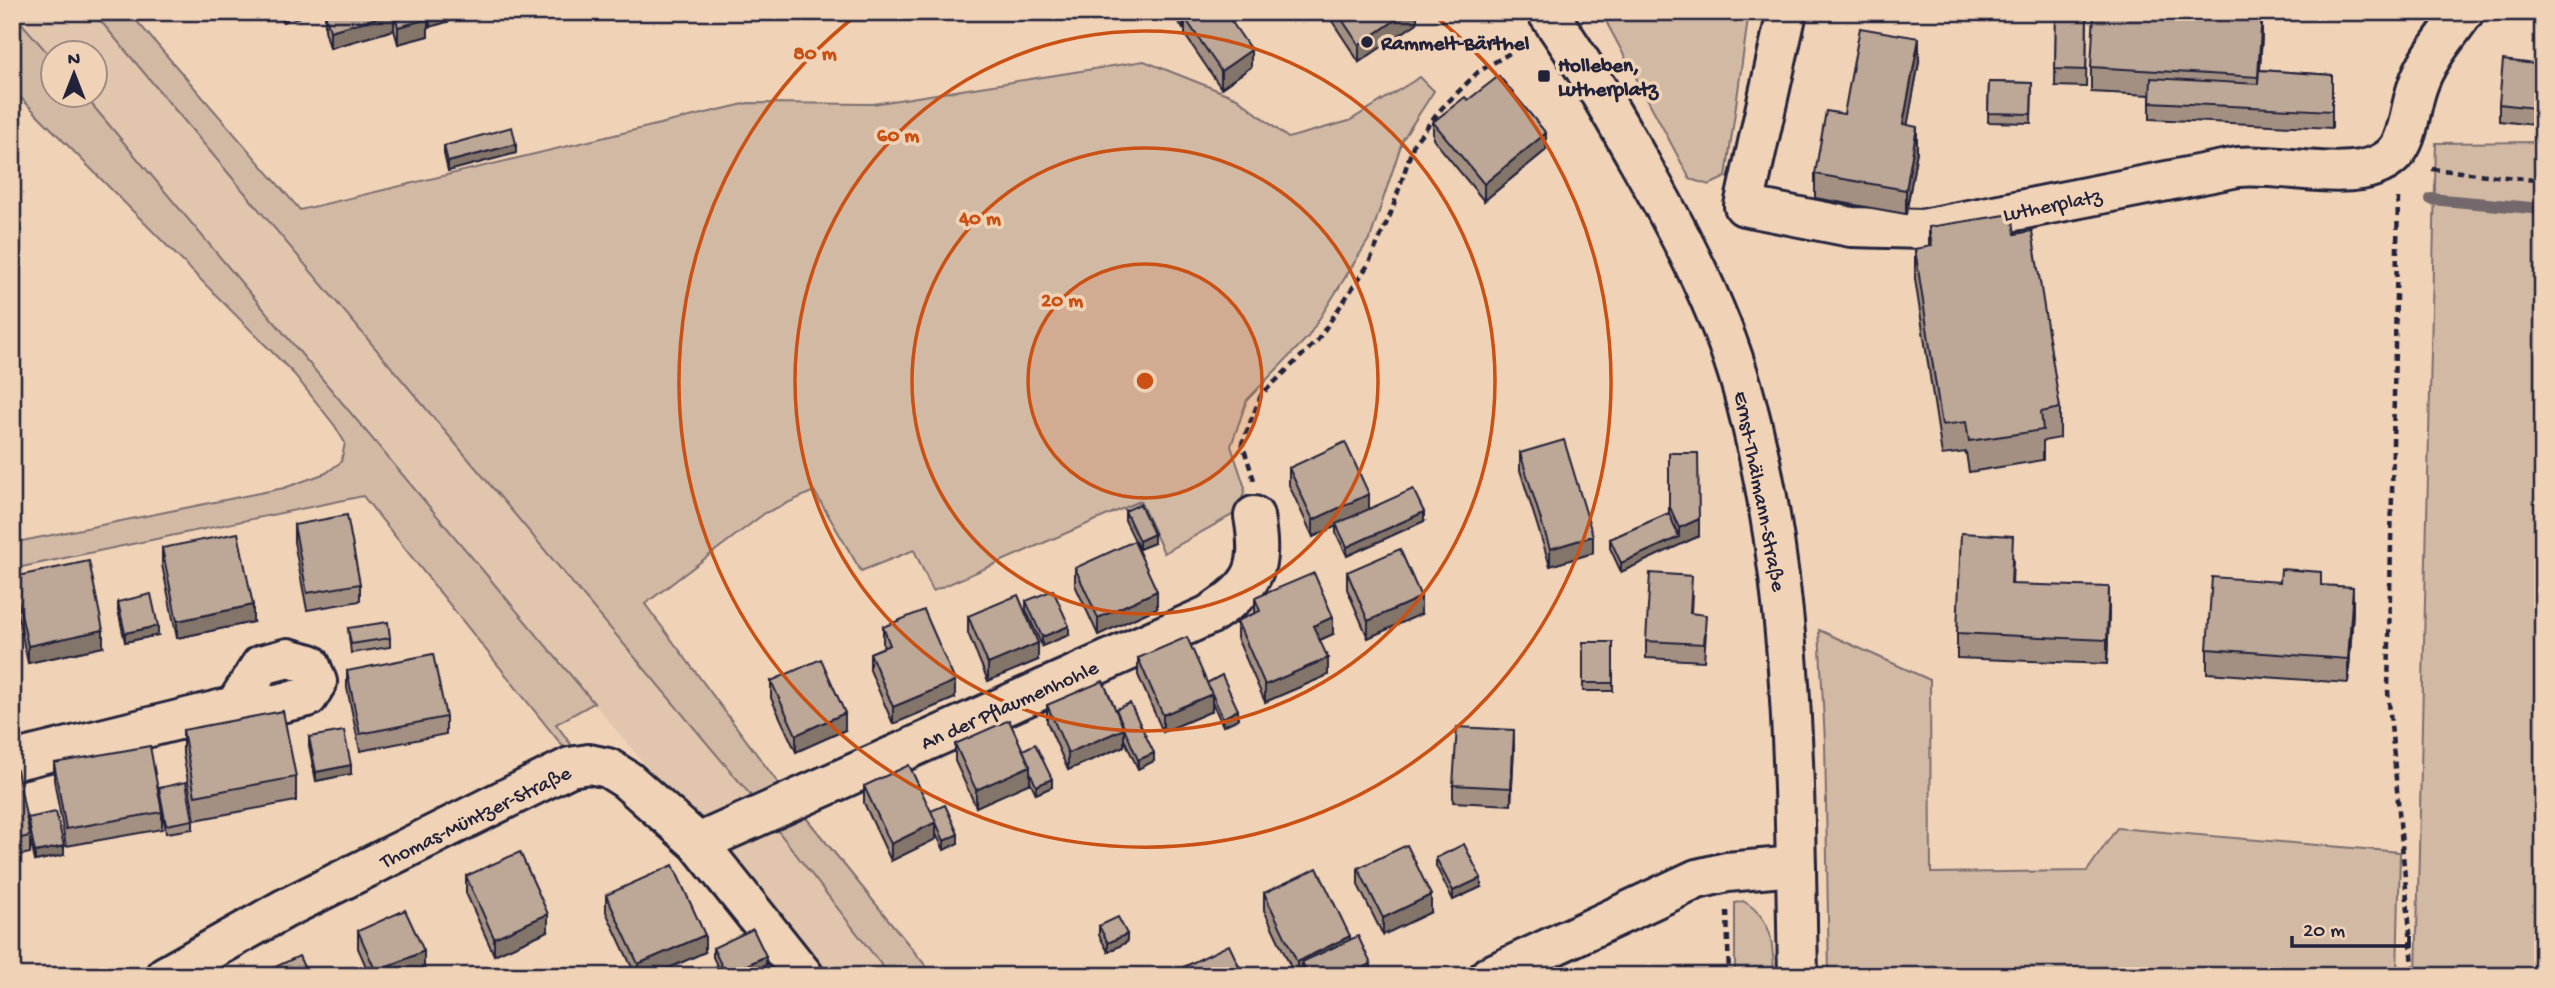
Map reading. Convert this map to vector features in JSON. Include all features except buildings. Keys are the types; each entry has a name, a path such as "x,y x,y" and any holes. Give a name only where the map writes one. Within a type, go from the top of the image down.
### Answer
{"street":[{"name":"Lutherplatz","path":"1787,12 1744,206 1851,227 1923,229 2238,167 2272,165 2325,171 2361,170 2384,163"},
{"path":"2384,163 2399,150 2407,136 2417,86 2427,65 2464,12"},
{"name":"Ernst-Thälmann-Straße","path":"1552,19 1615,118 1682,237 1716,313 1746,401 1771,523 1791,677 1798,976"},
{"name":"An der Pflaumenhohle","path":"698,843 1209,615 1238,596 1256,573 1259,545 1254,516"},
{"path":"12,761 235,706"},
{"name":"Thomas-Müntzer-Straße","path":"165,976 284,909 570,767 589,764 608,768 627,780 698,843 804,976"},
{"path":"1489,976 1697,879 1727,872 1796,866"}],"path":[{"path":"281,21 315,12"},
{"path":"1254,516 1254,479 1242,443 1261,395 1317,341 1368,265 1391,214 1414,143 1442,108 1478,72 1552,19"},
{"path":"2384,163 2543,181"},
{"path":"2384,163 2398,182 2388,691 2414,976"},
{"path":"1727,872 1728,976"}],"shaded area":[{"path":"12,12 38,42 38,108 95,108 594,703 556,724 572,746 569,754 363,496 12,569 12,543 284,488 326,473 341,462 345,443 294,374 12,89"},
{"path":"15,12 93,12 758,804 890,976 814,976 694,823 95,108 108,108 108,38 38,38 38,41"},
{"path":"93,12 129,12 300,210 748,103 873,104 1144,61 1237,98 1288,138 1349,121 1420,77 1434,91 1403,139 1371,236 1308,337 1247,400 1231,446 1245,488 1239,511 1164,553 1140,501 933,591 914,550 861,571 814,491 765,513 645,604 784,791 758,804"},
{"path":"1601,12 1749,12 1726,177 1709,185 1690,179"},
{"path":"2543,142 2543,976 2416,976 2436,143"},
{"path":"1819,630 1930,680 1931,873 2087,871 2117,828 2400,852 2397,976 1829,976 1825,741"},
{"path":"799,809 934,976 890,976 772,823"},
{"path":"1743,901 1760,915 1766,924 1772,943 1774,976 1735,976 1735,903"}],"waterway":[{"path":"2431,199 2543,209"}],"place":[{"name":"Rammelt-Bärthel","path":"1367,42"},
{"name":"Holleben, Lutherplatz","path":"1544,76"}]}
